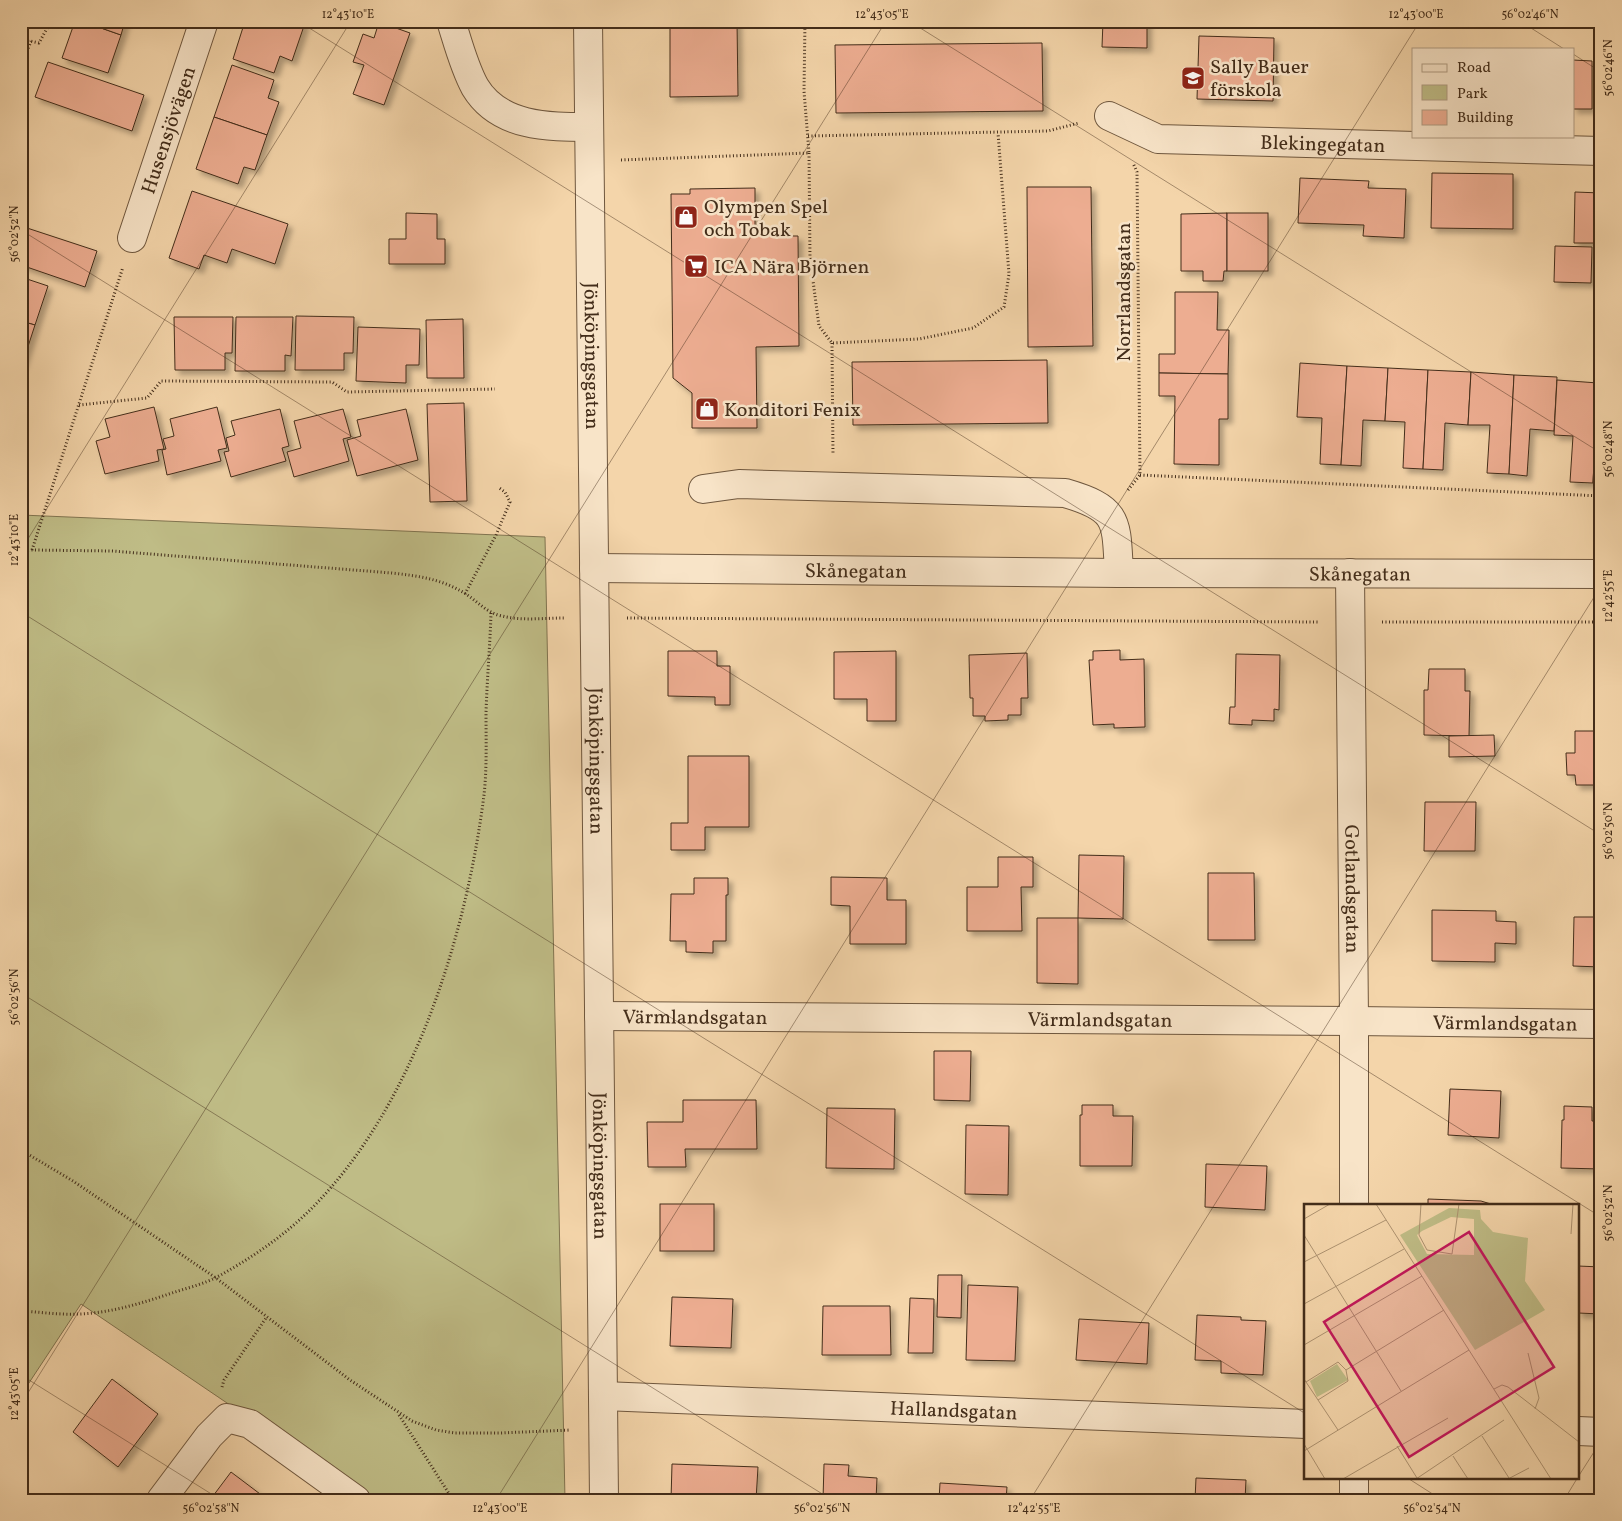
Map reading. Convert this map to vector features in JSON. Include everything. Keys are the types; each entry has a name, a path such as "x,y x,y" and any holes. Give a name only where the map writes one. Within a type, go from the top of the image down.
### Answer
{"street":[{"name":"Husensjövägen","path":"132,238 204,21"},
{"path":"451,21 468,72 476,87 496,110 515,119 538,124 590,127"},
{"name":"Jönköpingsgatan","path":"588,21 593,343 604,1500"},
{"name":"Blekingegatan","path":"1109,116 1158,139 1601,151"},
{"path":"703,489 739,484 1065,493 1095,503 1112,519 1117,539 1119,573"},
{"name":"Skånegatan","path":"594,568 1119,573 1601,574"},
{"name":"Gotlandsgatan","path":"1350,573 1354,1204"},
{"name":"Värmlandsgatan","path":"599,1016 1354,1020 1601,1024"},
{"name":"Hallandsgatan","path":"603,1396 1304,1424"},
{"path":"160,1500 209,1436 227,1418 250,1424 356,1500"},
{"path":"1580,1431 1601,1432"},
{"path":"1354,1478 1354,1500"}],"path":[{"path":"21,39 39,43 51,21"},
{"path":"805,21 804,91 809,152 810,258 819,326 832,343 833,487"},
{"path":"21,68 31,41"},
{"path":"808,136 1048,131 1109,116"},
{"name":"Norrlandsgatan","path":"1109,116 1138,172 1140,475 1601,496"},
{"path":"832,343 919,339 973,328 1004,307 1009,274 998,133"},
{"path":"590,161 809,152"},
{"path":"32,550 132,238"},
{"path":"79,405 147,398 161,381 332,382 347,392 495,389"},
{"path":"465,594 496,536 510,502 505,492 498,487"},
{"path":"21,1311 79,1314 118,1309 216,1278 280,1236 311,1209 362,1147 404,1074 418,1045 432,1009 456,932 477,840 484,792 490,613"},
{"path":"21,1150 73,1181 216,1278 266,1318 350,1380 421,1426 455,1433 500,1433 604,1428"},
{"path":"21,1235 23,1288 21,1301"},
{"path":"227,1418 221,1391 224,1380 266,1318"},
{"path":"397,1412 453,1500"}],"green space":[{"path":"21,515 545,537 565,1500 370,1500 81,1304 21,1395"}],"building":[{"path":"75,21 81,21 121,35 108,73 62,58"},
{"path":"81,21 125,21 121,35"},
{"path":"245,21 299,21 305,23 292,61 280,56 274,73 233,59"},
{"path":"670,21 737,21 738,96 670,97"},
{"path":"1103,21 1147,21 1147,48 1102,47"},
{"path":"379,22 410,33 384,105 353,94 364,65 353,62 363,34 374,38"},
{"path":"1199,36 1274,38 1273,101 1197,99"},
{"path":"1042,43 1043,111 836,113 835,45"},
{"path":"1574,60 1592,61 1592,109 1574,109"},
{"path":"48,62 144,95 132,131 35,97"},
{"path":"232,65 274,80 268,98 279,102 267,135 214,117"},
{"path":"214,117 267,135 255,170 244,167 238,184 196,169"},
{"path":"1432,173 1513,174 1513,229 1431,228"},
{"path":"1300,178 1369,181 1368,188 1406,189 1404,238 1363,236 1364,225 1298,223"},
{"path":"1027,187 1091,187 1093,346 1028,347"},
{"path":"755,188 755,236 798,236 799,346 756,347 757,428 692,428 692,393 673,378 671,194 690,194 690,189"},
{"path":"192,191 288,224 275,264 232,249 227,263 204,255 199,269 169,258"},
{"path":"1575,192 1601,193 1601,243 1574,243"},
{"path":"406,213 437,214 437,239 445,239 445,264 389,264 389,239 406,239"},
{"path":"1227,213 1227,271 1224,271 1223,281 1203,281 1203,271 1181,271 1181,214"},
{"path":"1227,213 1268,213 1268,271 1227,271"},
{"path":"21,226 97,251 85,287 21,265"},
{"path":"1555,246 1592,247 1591,283 1554,282"},
{"path":"21,277 48,286 35,325 21,321"},
{"path":"1175,292 1218,292 1217,330 1229,330 1228,374 1159,373 1159,354 1175,354"},
{"path":"296,316 354,317 353,353 344,353 344,370 295,370"},
{"path":"174,317 233,317 232,353 225,353 225,370 175,370"},
{"path":"236,317 293,317 291,356 285,355 285,371 235,371"},
{"path":"463,319 464,378 427,378 426,320"},
{"path":"21,321 35,325 22,365 21,364"},
{"path":"358,327 420,329 419,365 406,365 406,383 356,381"},
{"path":"1047,360 1048,423 853,425 852,362"},
{"path":"1300,363 1347,366 1341,465 1320,464 1322,418 1297,417"},
{"path":"1347,366 1388,368 1385,421 1363,420 1361,466 1341,465"},
{"path":"1388,368 1428,370 1423,469 1403,468 1405,422 1385,421"},
{"path":"1428,370 1471,372 1468,425 1445,423 1443,470 1423,469"},
{"path":"1471,372 1514,375 1509,474 1487,473 1490,425 1468,425"},
{"path":"1159,373 1228,374 1228,419 1219,419 1219,465 1174,464 1175,396 1159,396"},
{"path":"1514,375 1557,377 1554,431 1530,429 1527,476 1509,474"},
{"path":"1557,380 1598,383 1593,483 1570,482 1573,436 1554,435"},
{"path":"1598,383 1601,383 1601,484 1593,483"},
{"path":"464,403 467,501 430,502 427,404"},
{"path":"154,407 164,449 157,450 159,461 105,474 96,441 110,437 105,419"},
{"path":"217,407 227,448 218,450 221,461 167,475 162,450 166,449 163,439 174,436 170,419"},
{"path":"280,409 289,446 282,448 286,461 231,477 224,452 229,451 226,438 235,435 231,421"},
{"path":"343,409 351,437 343,439 349,461 294,477 287,452 301,448 294,421"},
{"path":"406,409 418,460 357,476 347,440 361,436 357,420"},
{"path":"1120,650 1120,660 1144,659 1145,727 1114,728 1114,724 1093,725 1089,660 1093,660 1093,651"},
{"path":"668,651 717,651 717,666 730,666 730,705 715,705 715,697 668,696"},
{"path":"896,651 896,721 867,721 867,699 834,699 834,652"},
{"path":"1027,653 1028,698 1021,698 1021,715 1008,715 1008,720 985,721 985,716 973,716 973,698 970,698 969,655"},
{"path":"1236,654 1280,655 1279,710 1274,709 1274,721 1252,720 1252,725 1229,724 1230,707 1235,707"},
{"path":"1429,669 1465,669 1465,691 1470,691 1469,736 1424,735 1424,690 1428,690"},
{"path":"1575,731 1601,731 1601,785 1576,785 1575,775 1567,775 1566,753 1575,753"},
{"path":"1494,735 1495,756 1449,757 1449,736"},
{"path":"688,756 749,756 749,827 705,827 705,850 671,850 671,823 688,823"},
{"path":"1425,802 1476,802 1475,851 1424,851"},
{"path":"1079,855 1124,856 1123,919 1078,918"},
{"path":"998,857 1033,857 1033,887 1021,887 1022,931 967,931 967,887 998,887"},
{"path":"1208,873 1254,873 1255,940 1208,940"},
{"path":"831,877 887,878 887,900 906,900 906,944 850,944 850,906 831,905"},
{"path":"694,878 728,878 726,941 713,941 713,953 686,952 686,941 670,941 671,894 694,894"},
{"path":"1432,910 1496,911 1496,921 1516,922 1516,944 1495,943 1495,962 1432,961"},
{"path":"1574,917 1601,917 1601,967 1573,966"},
{"path":"1037,918 1078,918 1078,984 1037,983"},
{"path":"934,1051 971,1051 970,1101 934,1100"},
{"path":"1450,1089 1501,1091 1499,1138 1448,1135"},
{"path":"683,1100 756,1100 757,1149 685,1149 686,1167 648,1167 647,1122 683,1122"},
{"path":"1082,1105 1113,1105 1113,1116 1133,1116 1132,1166 1080,1166 1080,1115 1082,1115"},
{"path":"1564,1106 1592,1107 1592,1121 1601,1121 1601,1169 1561,1168"},
{"path":"827,1108 895,1109 894,1169 826,1168"},
{"path":"966,1125 1009,1126 1008,1195 965,1194"},
{"path":"1206,1164 1267,1166 1265,1210 1205,1207"},
{"path":"1428,1199 1481,1201 1491,1204 1428,1204"},
{"path":"660,1204 714,1204 714,1251 660,1251"},
{"path":"1580,1266 1601,1267 1601,1314 1580,1313"},
{"path":"938,1275 962,1275 961,1318 937,1317"},
{"path":"968,1285 1018,1287 1015,1361 966,1360"},
{"path":"672,1297 733,1299 731,1348 670,1346"},
{"path":"910,1298 934,1299 933,1353 908,1353"},
{"path":"823,1306 890,1306 891,1355 822,1355"},
{"path":"1197,1315 1241,1317 1241,1320 1266,1321 1263,1375 1221,1373 1221,1361 1195,1360"},
{"path":"1079,1319 1149,1323 1147,1364 1076,1360"},
{"path":"112,1379 158,1414 118,1467 73,1432"},
{"path":"672,1464 758,1467 756,1500 671,1500"},
{"path":"824,1464 849,1465 848,1476 877,1478 876,1500 823,1500"},
{"path":"231,1472 268,1500 210,1500"},
{"path":"1196,1478 1246,1480 1245,1500 1195,1500"},
{"path":"940,1483 1007,1487 1006,1500 939,1500"},
{"path":"1101,1494 1108,1500 1091,1500 1094,1495"},
{"path":"1436,1495 1504,1497 1504,1500 1436,1500"}],"place":[{"name":"Sally Bauer förskola","path":"1193,78"},
{"name":"Olympen Spel och Tobak","path":"686,217"},
{"name":"ICA Nära Björnen","path":"696,266"},
{"name":"Konditori Fenix","path":"707,409"}]}
